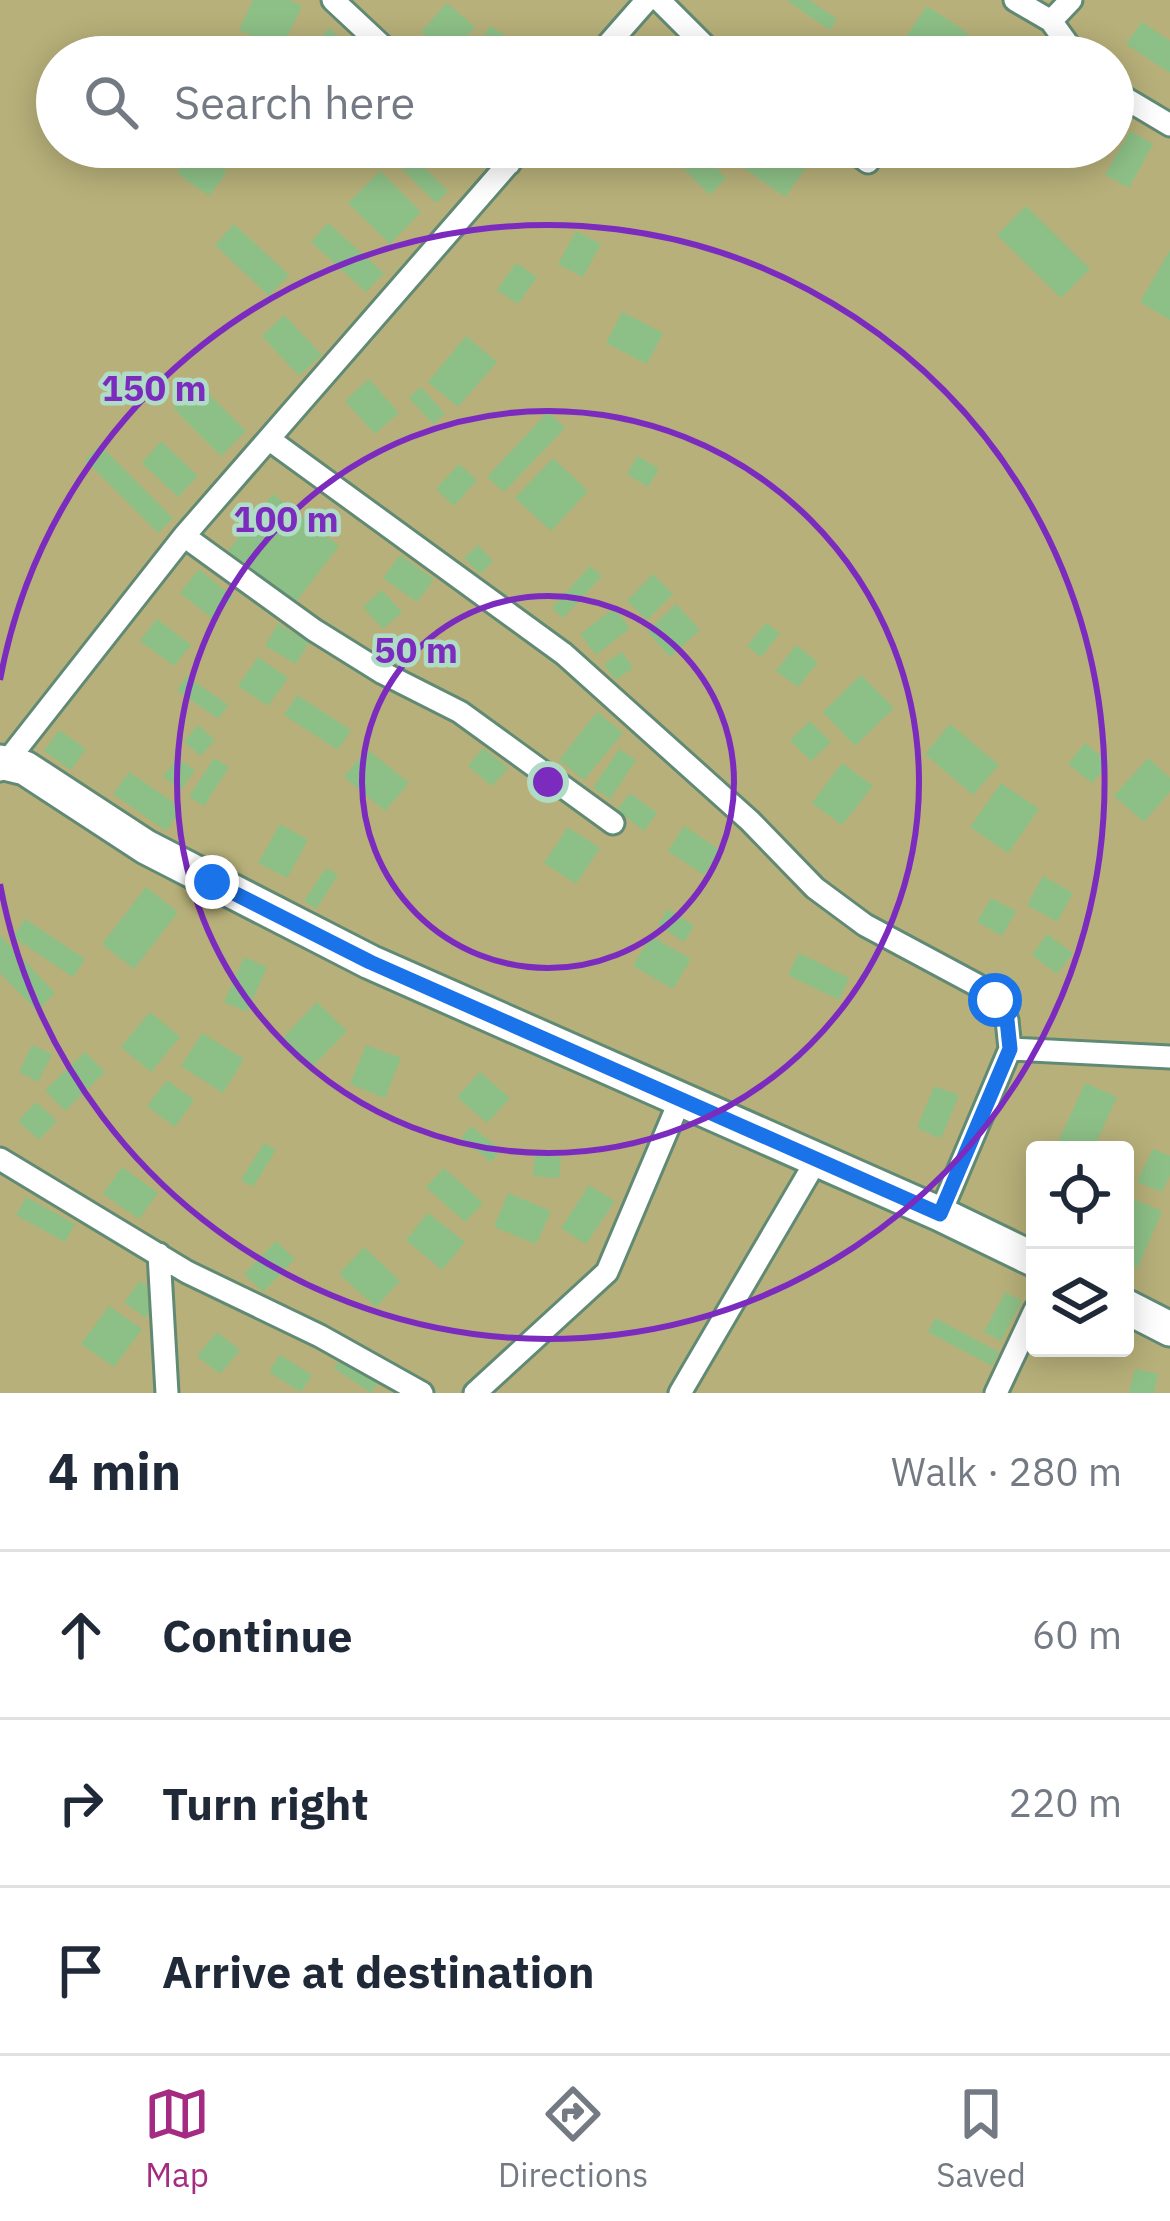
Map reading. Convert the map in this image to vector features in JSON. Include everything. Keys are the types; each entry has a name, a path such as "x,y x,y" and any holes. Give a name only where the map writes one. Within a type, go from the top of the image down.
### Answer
{"main road":[{"path":"2,766 25,768 146,847 370,962 1026,1256"},
{"path":"1134,1311 1170,1329"}],"street":[{"path":"333,0 372,36"},
{"path":"659,0 695,36"},
{"path":"1016,0 1051,22 1061,36"},
{"path":"1051,22 1071,0"},
{"path":"611,36 632,5"},
{"path":"1134,104 1170,125"},
{"path":"2,766 184,536 506,168"},
{"path":"270,440 564,654 750,821 815,888 865,925 995,1000 1007,1020 1010,1049 940,1214"},
{"path":"184,536 314,630 383,674 460,712 613,823"},
{"path":"1010,1049 1170,1057"},
{"path":"476,1393 607,1272 680,1100"},
{"path":"0,1159 187,1272 320,1336 422,1393"},
{"path":"680,1393 816,1161"},
{"path":"159,1254 167,1393"},
{"path":"997,1393 1026,1330"}],"shaded area":[{"path":"0,0 1170,0 1170,1393 0,1393"}],"building":[{"path":"253,0 289,0 302,6 288,36 252,36 239,30"},
{"path":"786,0 809,0 837,19 830,30"},
{"path":"447,3 475,27 468,36 421,32"},
{"path":"927,6 968,33 966,36 907,35"},
{"path":"1142,22 1170,41 1170,73 1134,49 1132,36"},
{"path":"490,26 506,36 484,36"},
{"path":"1134,133 1153,144 1129,188 1105,175 1109,168 1134,168"},
{"path":"181,168 227,172 209,196 177,173"},
{"path":"401,168 425,168 448,191 436,203"},
{"path":"683,168 716,168 726,178 710,195"},
{"path":"744,168 806,168 785,197"},
{"path":"380,171 421,212 390,244 348,203"},
{"path":"1026,206 1090,269 1061,298 997,235"},
{"path":"328,223 384,273 366,292 311,242"},
{"path":"234,224 289,275 269,296 215,245"},
{"path":"576,231 601,244 583,277 558,264"},
{"path":"1170,250 1170,320 1140,302"},
{"path":"516,263 537,277 518,304 497,290"},
{"path":"622,312 663,333 647,364 606,343"},
{"path":"284,315 322,355 299,376 262,336"},
{"path":"466,336 497,362 458,407 428,382"},
{"path":"369,379 399,413 375,434 345,401"},
{"path":"198,383 246,431 221,456 173,408"},
{"path":"421,387 445,414 433,424 409,398"},
{"path":"548,412 565,428 504,492 487,477"},
{"path":"161,441 198,476 178,497 142,463"},
{"path":"100,445 173,518 158,533 85,460"},
{"path":"638,456 659,469 648,487 627,474"},
{"path":"553,458 588,491 551,531 515,498"},
{"path":"459,464 477,480 454,506 436,489"},
{"path":"273,494 339,546 295,603 228,551"},
{"path":"478,545 493,561 480,574 464,558"},
{"path":"400,555 434,579 417,602 383,578"},
{"path":"590,566 602,576 563,618 552,608"},
{"path":"199,569 233,597 214,620 180,593"},
{"path":"653,574 673,594 647,620 627,601"},
{"path":"382,590 402,612 383,629 363,607"},
{"path":"676,604 700,630 670,657 647,631"},
{"path":"614,608 630,628 596,655 580,634"},
{"path":"157,619 191,645 174,666 140,641"},
{"path":"766,623 780,633 761,657 747,646"},
{"path":"278,624 309,642 296,664 265,646"},
{"path":"796,645 818,662 798,687 776,671"},
{"path":"622,652 633,668 615,680 604,664"},
{"path":"258,657 288,678 268,706 238,686"},
{"path":"861,675 894,708 855,746 823,712"},
{"path":"187,676 228,705 218,719 177,690"},
{"path":"297,695 351,730 338,750 284,715"},
{"path":"597,712 623,733 584,780 559,760"},
{"path":"810,721 831,742 811,761 790,740"},
{"path":"950,724 999,765 973,795 925,754"},
{"path":"198,725 215,740 201,756 184,742"},
{"path":"59,730 86,749 71,770 44,751"},
{"path":"1085,743 1109,763 1092,783 1068,764"},
{"path":"483,748 508,768 492,786 468,766"},
{"path":"367,749 409,783 385,811 344,777"},
{"path":"619,749 636,760 610,799 593,788"},
{"path":"177,758 195,770 181,790 163,777"},
{"path":"214,758 229,767 204,806 189,797"},
{"path":"1148,758 1170,778 1170,792 1144,822 1114,796"},
{"path":"842,763 873,786 842,825 812,803"},
{"path":"129,772 182,808 166,831 113,794"},
{"path":"1001,783 1039,809 1008,853 970,827"},
{"path":"630,793 657,813 644,831 617,810"},
{"path":"280,824 308,840 287,878 258,863"},
{"path":"684,826 720,850 704,875 668,851"},
{"path":"568,827 600,848 576,884 544,863"},
{"path":"326,868 338,875 316,909 304,901"},
{"path":"1043,876 1073,893 1057,922 1027,905"},
{"path":"146,887 178,912 134,969 102,944"},
{"path":"991,898 1016,911 1002,936 977,922"},
{"path":"668,909 694,926 684,942 658,925"},
{"path":"25,919 85,959 73,977 13,937"},
{"path":"1047,934 1073,953 1057,974 1032,955"},
{"path":"0,935 55,993 37,1011 0,973"},
{"path":"651,936 691,959 673,989 633,966"},
{"path":"799,953 849,978 839,1000 788,975"},
{"path":"244,957 267,967 247,1012 224,1002"},
{"path":"317,1002 347,1031 309,1070 279,1042"},
{"path":"150,1012 180,1037 151,1072 121,1047"},
{"path":"202,1033 244,1059 223,1093 181,1066"},
{"path":"32,1045 52,1054 38,1082 19,1072"},
{"path":"366,1045 401,1058 385,1098 350,1084"},
{"path":"85,1052 105,1072 65,1111 45,1090"},
{"path":"480,1072 510,1098 487,1123 457,1097"},
{"path":"167,1080 194,1100 175,1127 147,1106"},
{"path":"1085,1083 1117,1097 1097,1141 1059,1141"},
{"path":"934,1086 959,1095 941,1139 917,1128"},
{"path":"36,1102 57,1121 39,1140 18,1121"},
{"path":"471,1126 501,1150 491,1162 461,1138"},
{"path":"264,1143 276,1150 253,1187 241,1180"},
{"path":"1153,1149 1170,1156 1170,1175 1162,1192 1137,1182"},
{"path":"535,1155 561,1157 559,1178 533,1176"},
{"path":"122,1167 158,1193 139,1219 103,1194"},
{"path":"444,1168 483,1203 465,1222 426,1187"},
{"path":"589,1185 615,1201 586,1244 561,1228"},
{"path":"508,1193 551,1211 536,1244 494,1227"},
{"path":"26,1197 75,1224 65,1242 16,1215"},
{"path":"1134,1199 1162,1211 1134,1268"},
{"path":"428,1213 465,1242 442,1270 406,1240"},
{"path":"276,1241 295,1259 263,1292 244,1274"},
{"path":"364,1247 400,1281 376,1307 339,1274"},
{"path":"140,1281 161,1296 145,1318 124,1302"},
{"path":"1005,1292 1022,1301 1001,1341 984,1332"},
{"path":"109,1306 142,1329 114,1367 81,1344"},
{"path":"935,1318 999,1352 992,1366 928,1332"},
{"path":"217,1332 240,1350 220,1374 197,1356"},
{"path":"280,1355 312,1375 301,1392 269,1372"},
{"path":"343,1355 380,1380 371,1393 334,1368"},
{"path":"1135,1369 1158,1374 1154,1393 1129,1393"}],"route":[{"path":"212,882 370,962 940,1214 1010,1049 1007,1020 995,1000"}]}
